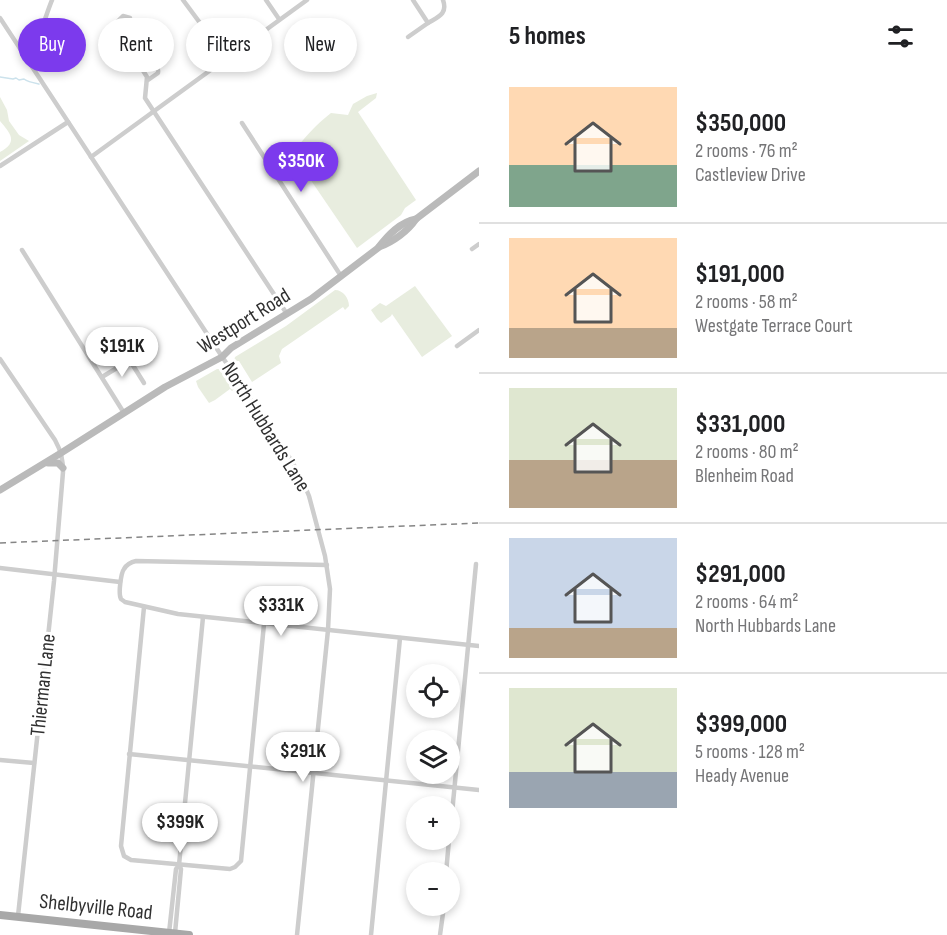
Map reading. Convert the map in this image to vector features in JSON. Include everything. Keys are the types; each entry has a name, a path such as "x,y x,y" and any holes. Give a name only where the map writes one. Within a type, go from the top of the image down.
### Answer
{"main road":[{"name":"Westport Road","path":"0,490 191,372 222,357 231,348 311,299 378,248 387,236 406,222 416,219 479,171"},
{"path":"45,463 58,463 63,468"},
{"name":"Shelbyville Road","path":"0,915 189,935"}],"street":[{"path":"45,18 52,0"},
{"path":"183,0 196,18"},
{"path":"266,0 279,19"},
{"path":"272,24 307,0"},
{"path":"413,0 428,23"},
{"path":"408,37 440,16 445,7 443,0"},
{"path":"148,80 158,74 158,65 136,40 129,18 123,16 116,23 114,33 131,51 148,80 145,99 287,314"},
{"name":"North Hubbards Lane","path":"0,18 18,45"},
{"name":"North Hubbards Lane","path":"36,72 289,457 309,496 327,565 330,589 328,630 297,935"},
{"path":"91,156 206,72"},
{"path":"0,166 68,122"},
{"path":"242,123 341,276"},
{"path":"472,249 479,244"},
{"path":"22,250 124,413"},
{"path":"457,346 479,330"},
{"path":"117,340 144,383"},
{"path":"0,359 47,428 61,453"},
{"path":"102,377 130,360"},
{"name":"Thierman Lane","path":"18,916 54,574 63,468 61,453"},
{"path":"327,565 136,561 126,566 122,573 120,595 122,600 166,613 479,646"},
{"path":"454,796 476,564"},
{"path":"0,568 120,582"},
{"path":"144,607 121,846 122,854 131,860 231,869 239,863 242,852 264,624"},
{"path":"172,933 176,869 179,865 203,617"},
{"path":"371,935 400,638"},
{"path":"129,754 479,790"},
{"path":"0,760 34,763"},
{"path":"440,935 443,916"}],"shaded area":[{"path":"377,93 376,98 358,112 416,200 405,208 401,215 357,248 293,154 301,142 331,113 348,115 353,104"},
{"path":"0,97 7,110 9,121 19,135 29,141 0,161 0,152 9,145 11,137 0,121"},
{"path":"415,286 452,336 422,357 392,314 381,323 371,310 380,303 386,306"},
{"path":"335,290 345,295 349,306 345,310 343,307 282,349 279,356 281,363 252,382 239,361 234,361 235,357 286,326"},
{"path":"217,369 225,373 235,388 209,403 196,381"}],"waterway":[{"path":"0,77 24,79 39,84"}],"railway":[{"path":"0,543 479,523"}]}
